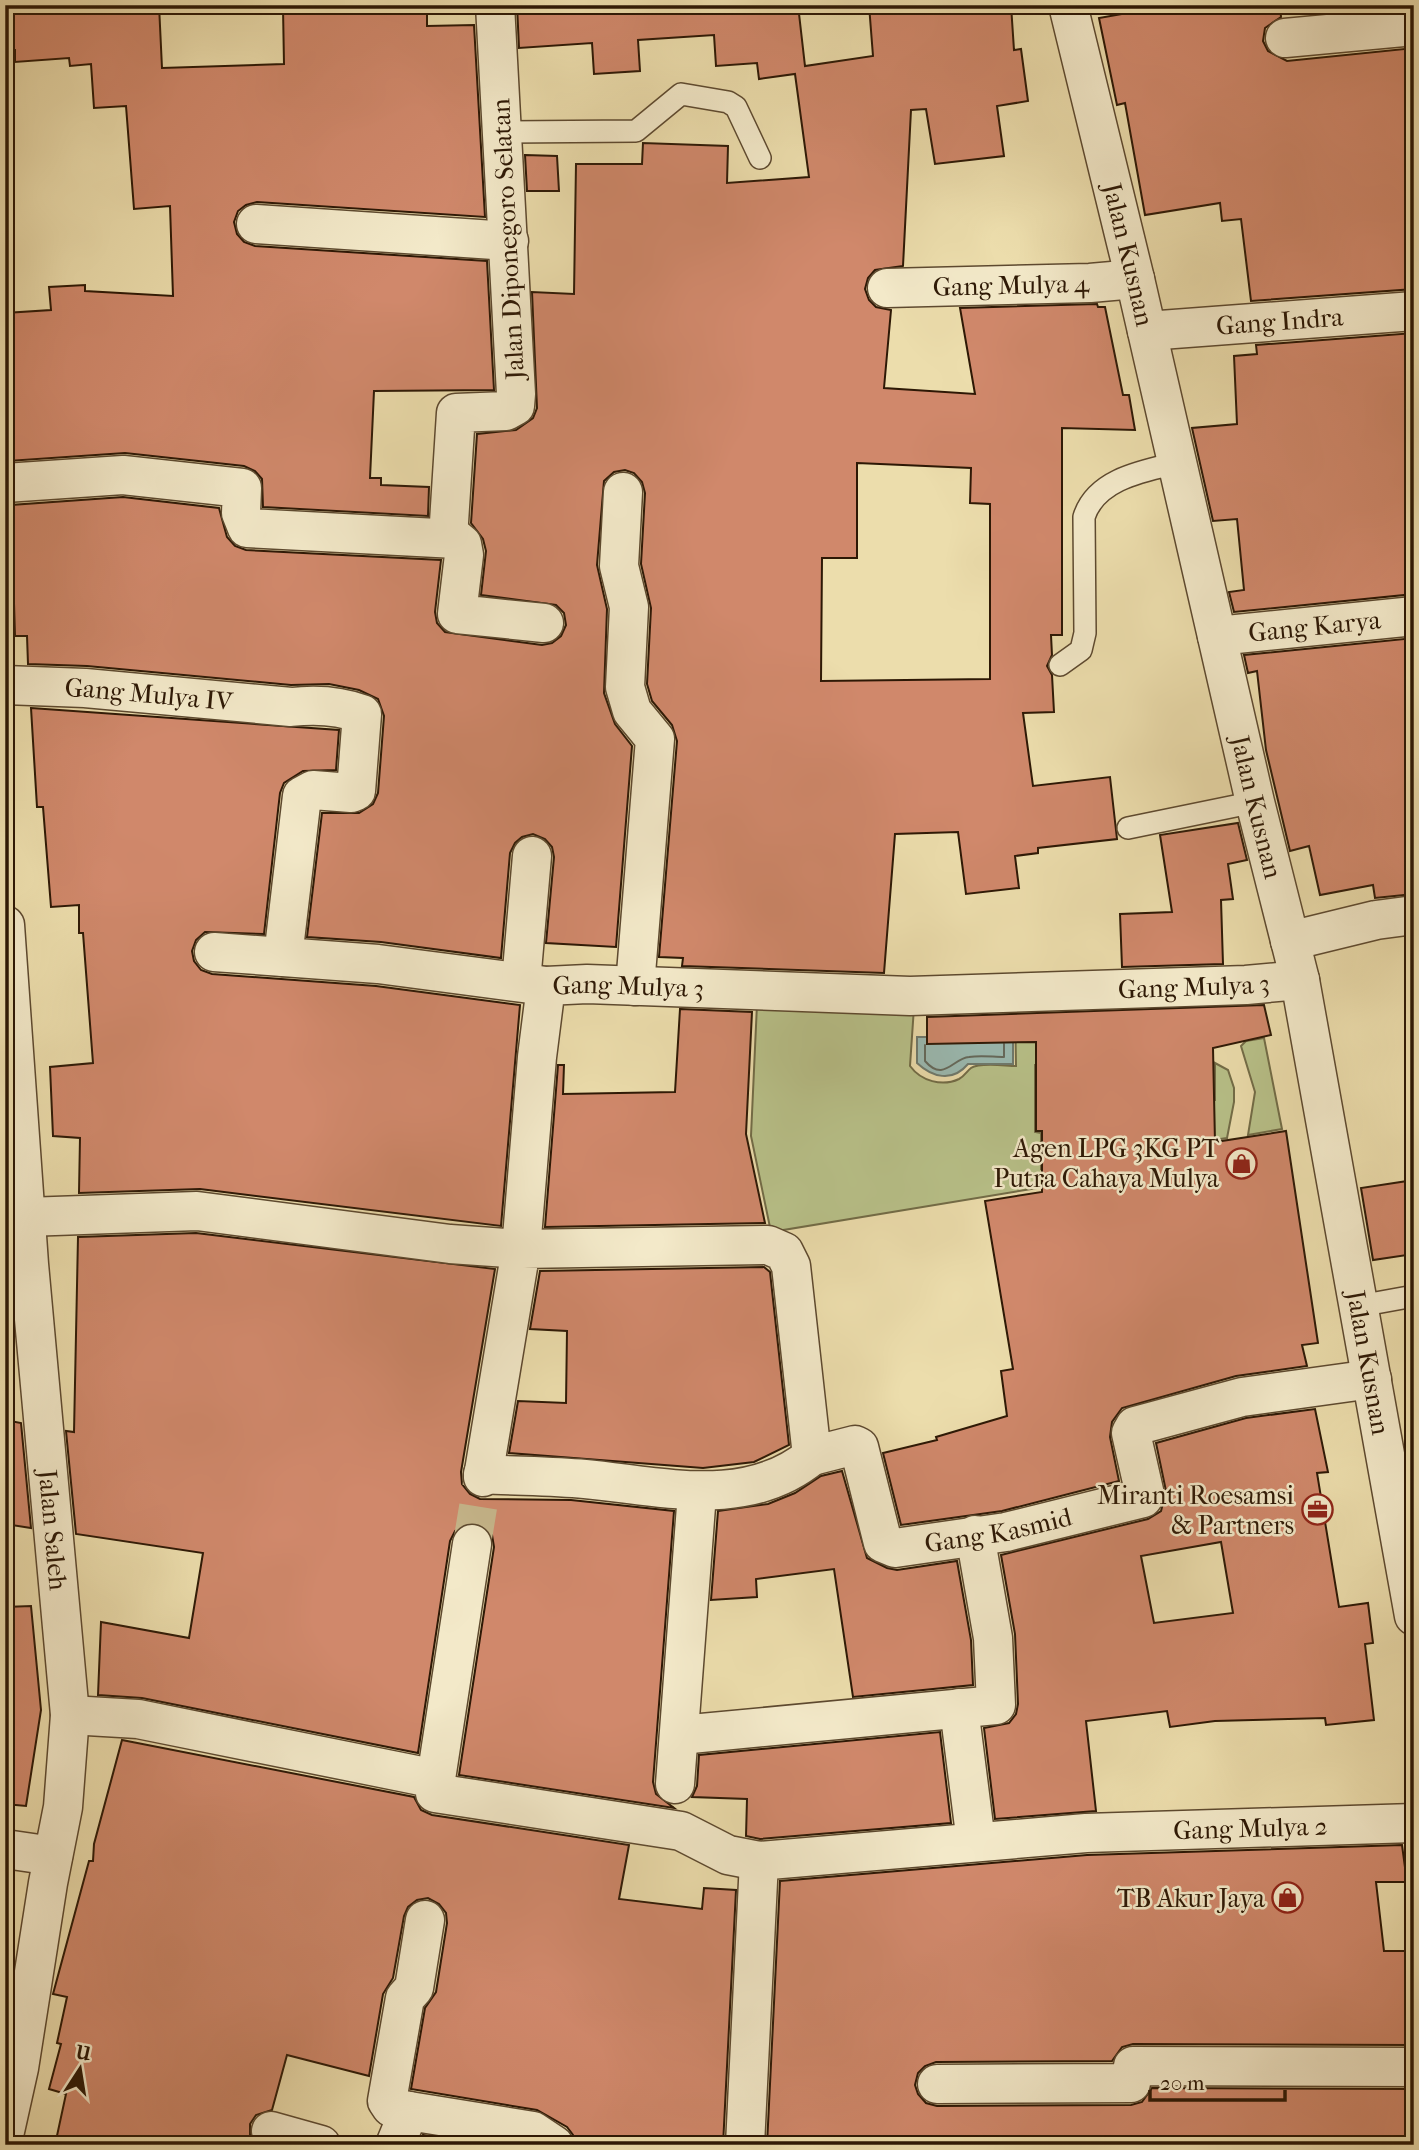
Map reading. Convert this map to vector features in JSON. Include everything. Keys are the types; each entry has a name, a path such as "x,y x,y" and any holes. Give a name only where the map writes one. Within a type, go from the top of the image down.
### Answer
{"street":[{"name":"Jalan Diponegoro Selatan","path":"448,538 454,419 459,411 506,411 515,405 509,241 495,5"},
{"name":"Jalan Kusnan","path":"1068,5 1147,331 1168,466 1217,636 1243,804 1290,941 1276,982 1359,1306 1372,1379 1400,1460 1414,1616"},
{"path":"1284,38 1414,26"},
{"path":"256,224 509,241"},
{"name":"Gang Mulya 4","path":"887,288 1090,283 1135,279"},
{"name":"Gang Indra","path":"1147,331 1414,311"},
{"path":"5,483 123,475 242,488 242,513 247,528 448,538 462,544 464,555 457,614 544,623"},
{"path":"623,492 619,566 629,607 625,687 632,711 655,739 635,986"},
{"name":"Gang Karya","path":"1217,636 1414,616"},
{"name":"Gang Mulya IV","path":"5,685 85,688 291,707 345,707 362,714 356,790 351,793 313,790 302,796 282,957"},
{"path":"214,952 378,964 534,984 532,856"},
{"path":"1290,941 1376,920 1414,915"},
{"name":"Jalan Saleh","path":"5,925 26,1217 17,1263 70,1715 69,1760 12,2066 5,2131"},
{"name":"Gang Mulya 3","path":"697,1493 583,1479 483,1476 521,1249 536,1070 534,984 911,996 1276,982"},
{"path":"26,1217 197,1211 450,1244 521,1249 768,1245 784,1252 791,1266 812,1456 795,1470 731,1491 697,1493 675,1784"},
{"name":"Gang Kasmid","path":"812,1456 855,1445 859,1447 883,1543 895,1548 1006,1532 1143,1498 1145,1495 1131,1433 1135,1426 1242,1397 1372,1379"},
{"path":"680,1735 996,1704 993,1638 975,1535"},
{"path":"70,1715 138,1719 436,1779 472,1544"},
{"path":"959,1708 976,1842"},
{"name":"Gang Mulya 2","path":"436,1779 435,1793 681,1831 728,1855 758,1861 1086,1833 1414,1823"},
{"path":"5,1849 53,1856"},
{"path":"745,2145 758,1861"},
{"path":"425,1920 414,1988 405,1997 387,2101 402,2128 533,2131 554,2145"},
{"path":"937,2084 1131,2083 1133,2066 1414,2067"},
{"path":"271,2131 321,2145"}],"lane":[{"path":"503,132 636,131 681,94 728,102 736,107 760,158"},
{"path":"1060,665 1081,650 1085,633 1084,517 1088,502 1113,484 1134,474 1168,466"},
{"path":"1128,828 1243,804"},
{"path":"1359,1306 1414,1296"}],"green space":[{"path":"757,1004 914,1007 910,1066 926,1079 939,1082 959,1079 975,1066 1016,1066 1015,1005 1046,1005 1047,1065 1035,1065 1035,1132 1041,1133 1041,1169 1052,1169 1062,1184 771,1232 751,1136"},
{"path":"1264,1038 1282,1129 1248,1135 1255,1092 1241,1046 1246,1041"},
{"path":"1215,1063 1228,1070 1234,1088 1227,1138 1186,1144 1187,1100 1215,1100"}],"water":[{"path":"917,1037 1013,1037 1013,1064 968,1064 955,1074 942,1076 929,1072 917,1063"}],"building":[{"path":"5,5 159,5 162,68 284,64 283,8 427,5 427,26 474,25 485,217 257,202 238,211 234,222 237,234 244,242 255,246 487,261 494,390 374,391 370,478 381,478 381,485 429,487 428,516 263,507 262,479 255,471 244,466 125,453 8,461 5,313 51,310 49,287 85,285 85,291 173,296 170,206 134,209 126,106 94,108 91,64 70,66 69,58 15,62 15,50 5,51"},
{"path":"517,5 798,5 805,66 873,56 869,5 1011,5 1014,50 1021,49 1028,101 997,106 1004,156 935,164 926,109 911,110 903,266 875,270 868,278 865,289 869,300 876,307 891,310 884,388 975,394 960,308 1097,304 1098,307 1105,307 1123,395 1129,395 1135,430 1062,428 1062,635 1051,635 1052,655 1047,666 1052,675 1054,712 1023,713 1033,786 1110,777 1117,839 1038,848 1038,853 1015,856 1019,888 966,894 958,832 895,834 884,973 682,966 683,958 659,957 677,741 672,725 652,701 647,684 651,608 641,564 645,493 642,482 634,473 625,470 614,472 604,481 597,565 607,609 604,693 615,724 632,746 616,947 546,943 554,857 552,847 545,839 533,834 522,837 510,853 501,958 381,942 307,937 322,813 359,813 373,804 378,793 384,716 378,699 359,690 329,684 291,685 87,666 28,664 27,636 15,636 11,505 123,497 219,508 227,537 235,546 246,550 441,560 435,612 437,623 445,632 542,645 552,643 561,636 566,625 564,613 556,605 481,595 486,551 483,539 471,523 477,434 516,430 533,418 537,408 532,292 574,294 576,164 642,164 643,143 728,146 727,183 809,177 795,74 759,79 757,63 716,66 714,35 638,40 640,71 594,74 592,43 519,48","holes":["857,463 971,468 970,503 990,504 990,679 821,681 822,558 857,558"]},
{"path":"1173,5 1280,5 1281,17 1265,28 1263,41 1268,51 1287,61 1414,48 1414,289 1251,301 1241,219 1222,221 1220,203 1145,215 1125,103 1117,105 1099,18"},
{"path":"1353,5 1401,5 1354,10"},
{"path":"525,155 557,156 559,191 527,191"},
{"path":"1414,333 1414,594 1234,612 1229,592 1244,590 1237,519 1213,521 1192,428 1237,424 1234,356 1257,354 1256,345"},
{"path":"1414,638 1414,894 1375,898 1373,885 1320,895 1309,846 1290,851 1266,750 1257,671 1248,673 1244,655"},
{"path":"31,708 339,730 336,770 303,771 284,783 280,793 264,934 205,932 196,940 192,951 194,961 201,970 212,974 376,986 520,1005 501,1226 200,1189 79,1193 80,1138 53,1136 50,1067 93,1063 83,933 79,933 79,905 51,907 43,807 37,807"},
{"path":"1238,823 1247,860 1228,864 1233,899 1221,900 1223,964 1122,967 1120,914 1172,912 1160,835"},
{"path":"1264,1005 1271,1035 1213,1048 1215,1142 1286,1131 1318,1343 1302,1345 1307,1366 1236,1376 1122,1408 1112,1422 1110,1437 1119,1481 1002,1511 901,1525 883,1453 937,1440 936,1437 1007,1416 1001,1371 1013,1369 985,1201 1042,1192 1042,1131 1036,1131 1036,1042 927,1044 927,1017"},
{"path":"680,1009 752,1012 746,1134 765,1223 545,1227 558,1065 564,1065 563,1094 675,1092"},
{"path":"1414,1180 1414,1254 1373,1260 1361,1188"},
{"path":"196,1233 495,1269 461,1472 462,1484 470,1494 480,1499 571,1500 674,1511 653,1782 656,1794 674,1808 459,1775 494,1547 492,1535 486,1527 476,1523 463,1524 455,1531 450,1541 418,1753 142,1698 98,1695 101,1622 189,1638 203,1553 76,1534 66,1431 74,1432 78,1237"},
{"path":"764,1267 770,1272 789,1445 754,1462 703,1468 509,1453 518,1401 566,1403 567,1331 530,1329 540,1271"},
{"path":"1315,1409 1328,1472 1317,1473 1339,1607 1368,1603 1373,1643 1365,1644 1374,1720 1326,1725 1325,1718 1215,1721 1170,1727 1167,1711 1086,1721 1096,1811 995,1819 984,1728 1009,1723 1016,1714 1018,1704 1015,1634 1001,1555 1148,1519 1161,1511 1166,1491 1156,1443 1246,1418","holes":["1221,1542 1233,1613 1154,1623 1141,1556"]},
{"path":"5,1420 21,1423 31,1528 5,1524"},
{"path":"842,1471 867,1558 897,1570 957,1561 971,1640 973,1685 853,1697 834,1569 756,1579 757,1597 711,1600 718,1511 768,1504 795,1493 821,1476"},
{"path":"31,1606 41,1710 26,1806 5,1804 5,1607"},
{"path":"940,1732 951,1823 760,1839 746,1836 747,1799 692,1797 697,1786 699,1755"},
{"path":"122,1740 414,1797 421,1810 432,1815 629,1845 619,1899 702,1909 704,1888 736,1890 723,2145 576,2145 567,2127 537,2110 411,2089 425,2008 436,1992 447,1923 446,1913 439,1904 428,1898 417,1900 408,1907 404,1916 393,1978 383,1994 369,2076 287,2055 272,2110 256,2115 250,2124 250,2136 254,2145 55,2145 66,2094 49,2089 61,2044 57,2043 67,1997 53,1994 89,1861 93,1861 94,1844"},
{"path":"1402,1845 1407,1882 1376,1882 1384,1951 1414,1951 1414,2045 1133,2044 1122,2047 1112,2061 936,2062 925,2066 918,2073 915,2085 918,2094 926,2103 937,2106 1131,2105 1142,2102 1152,2088 1414,2089 1414,2145 767,2145 780,1881 1087,1855"},
{"path":"423,2135 481,2145 419,2145"}],"tunnel":[{"path":"472,1544 483,1477"}],"place":[{"name":"Agen LPG 3KG PT Putra Cahaya Mulya","path":"1242,1163"},
{"name":"Miranti Roesamsi & Partners","path":"1317,1510"},
{"name":"TB Akur Jaya","path":"1288,1898"}]}
